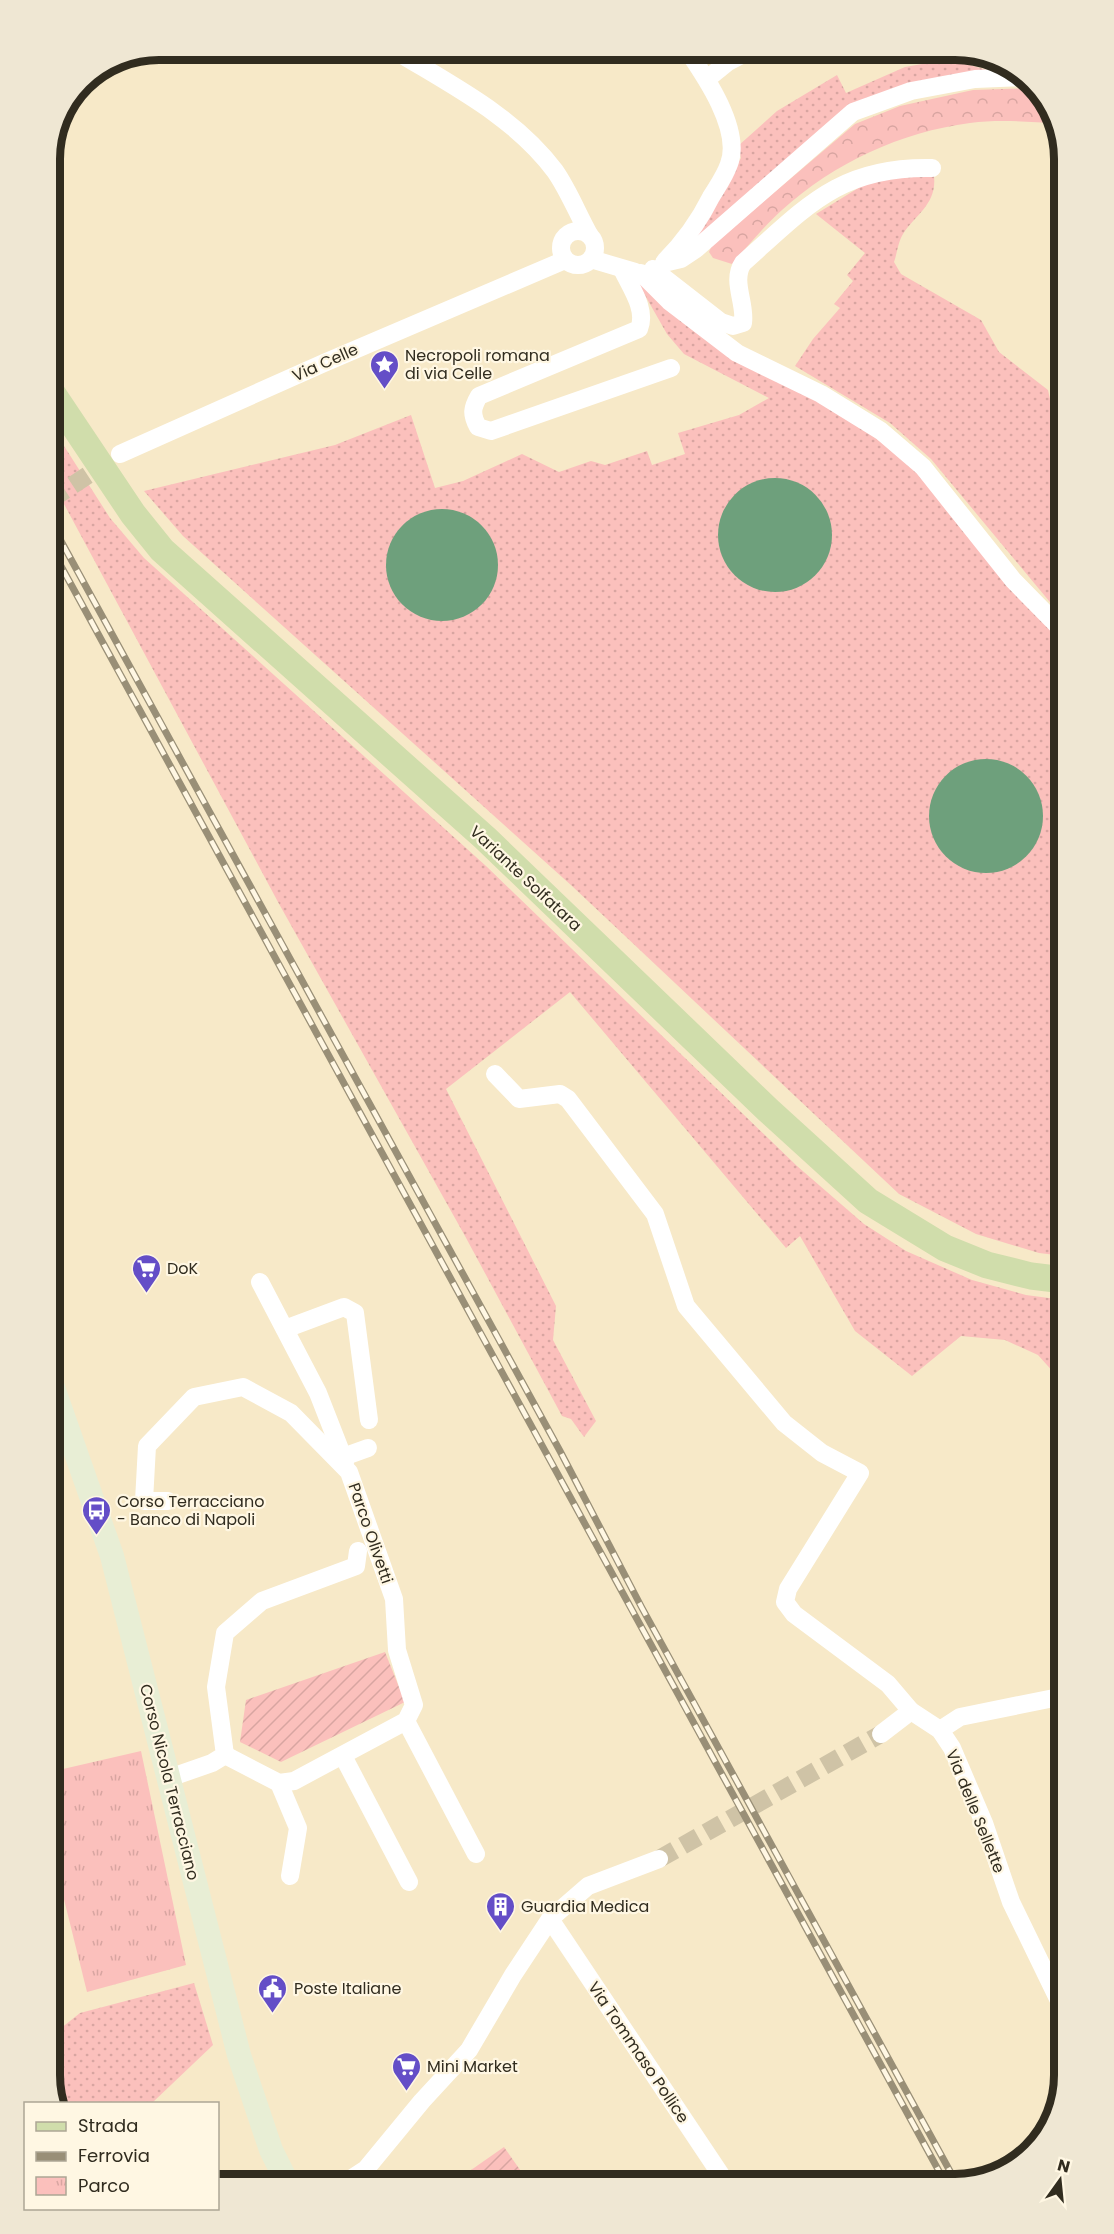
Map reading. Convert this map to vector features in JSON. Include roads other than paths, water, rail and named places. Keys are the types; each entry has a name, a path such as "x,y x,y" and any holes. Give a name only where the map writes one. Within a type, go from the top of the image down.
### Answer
{"main road":[{"name":"Variante Solfatara","path":"60,405 133,514 170,557 485,838 768,1110 868,1201 945,1248 987,1264 1020,1273 1054,1278"},
{"name":"Corso Nicola Terracciano","path":"60,1408 112,1556 239,2055 271,2150 283,2174"}],"street":[{"path":"410,60 506,120 537,149 556,173 590,236 594,245 591,259 623,271 653,268 681,259 696,249 852,112 911,91 975,79 1011,78"},
{"path":"653,268 680,246 703,212 730,162 730,138 720,105 707,79 694,60"},
{"path":"707,79 736,60"},
{"path":"653,268 721,322 733,326 743,323 745,314 738,278 739,270 743,263 809,205 839,186 866,174 899,167 932,168"},
{"path":"565,260 560,250 568,234 579,231 590,236"},
{"name":"Via Celle","path":"120,454 324,363 565,260 576,265 591,259"},
{"path":"653,268 669,301 737,353 821,394 880,431 906,452 923,467 1013,580 1054,622"},
{"path":"623,271 641,309 643,321 639,329 479,396 472,407 472,416 478,427 491,431 671,368"},
{"name":"Via delle Sellette","path":"495,1074 519,1099 560,1094 568,1099 655,1214 686,1306 784,1423 822,1453 860,1473 788,1588 785,1602 794,1614 888,1684 911,1711 940,1730 952,1748 984,1823 1011,1902 1054,1989"},
{"path":"260,1282 318,1393 346,1464 368,1448"},
{"path":"285,1329 344,1307 355,1313 369,1420"},
{"name":"Parco Olivetti","path":"168,1501 144,1501 147,1446 194,1397 243,1387 291,1413 346,1464 394,1599 397,1650 414,1706 406,1721"},
{"name":"Parco Olivetti","path":"218,1759 216,1687 225,1633 262,1601 356,1566 358,1551"},
{"path":"940,1730 960,1717 1054,1698"},
{"path":"881,1734 911,1711"},
{"path":"169,1778 218,1759 279,1783 294,1781 406,1721 476,1854"},
{"path":"344,1756 410,1882"},
{"path":"279,1783 298,1828 290,1876"},
{"path":"358,2174 366,2169 422,2101 472,2053 513,1975 550,1919 588,1886 659,1859"},
{"name":"Via Tommaso Pollice","path":"550,1919 720,2174"}],"tunnel":[{"path":"60,493 111,460"},
{"path":"659,1859 881,1734"}],"railway":[{"path":"60,539 560,1451 642,1608 952,2174"},
{"path":"60,564 941,2174"}],"place":[{"name":"Necropoli romana di via Celle","path":"384,390"},
{"name":"DoK","path":"146,1294"},
{"name":"Corso Terracciano - Banco di Napoli","path":"96,1536"},
{"name":"Guardia Medica","path":"500,1932"},
{"name":"Poste Italiane","path":"273,2014"},
{"name":"Mini Market","path":"406,2092"}]}
